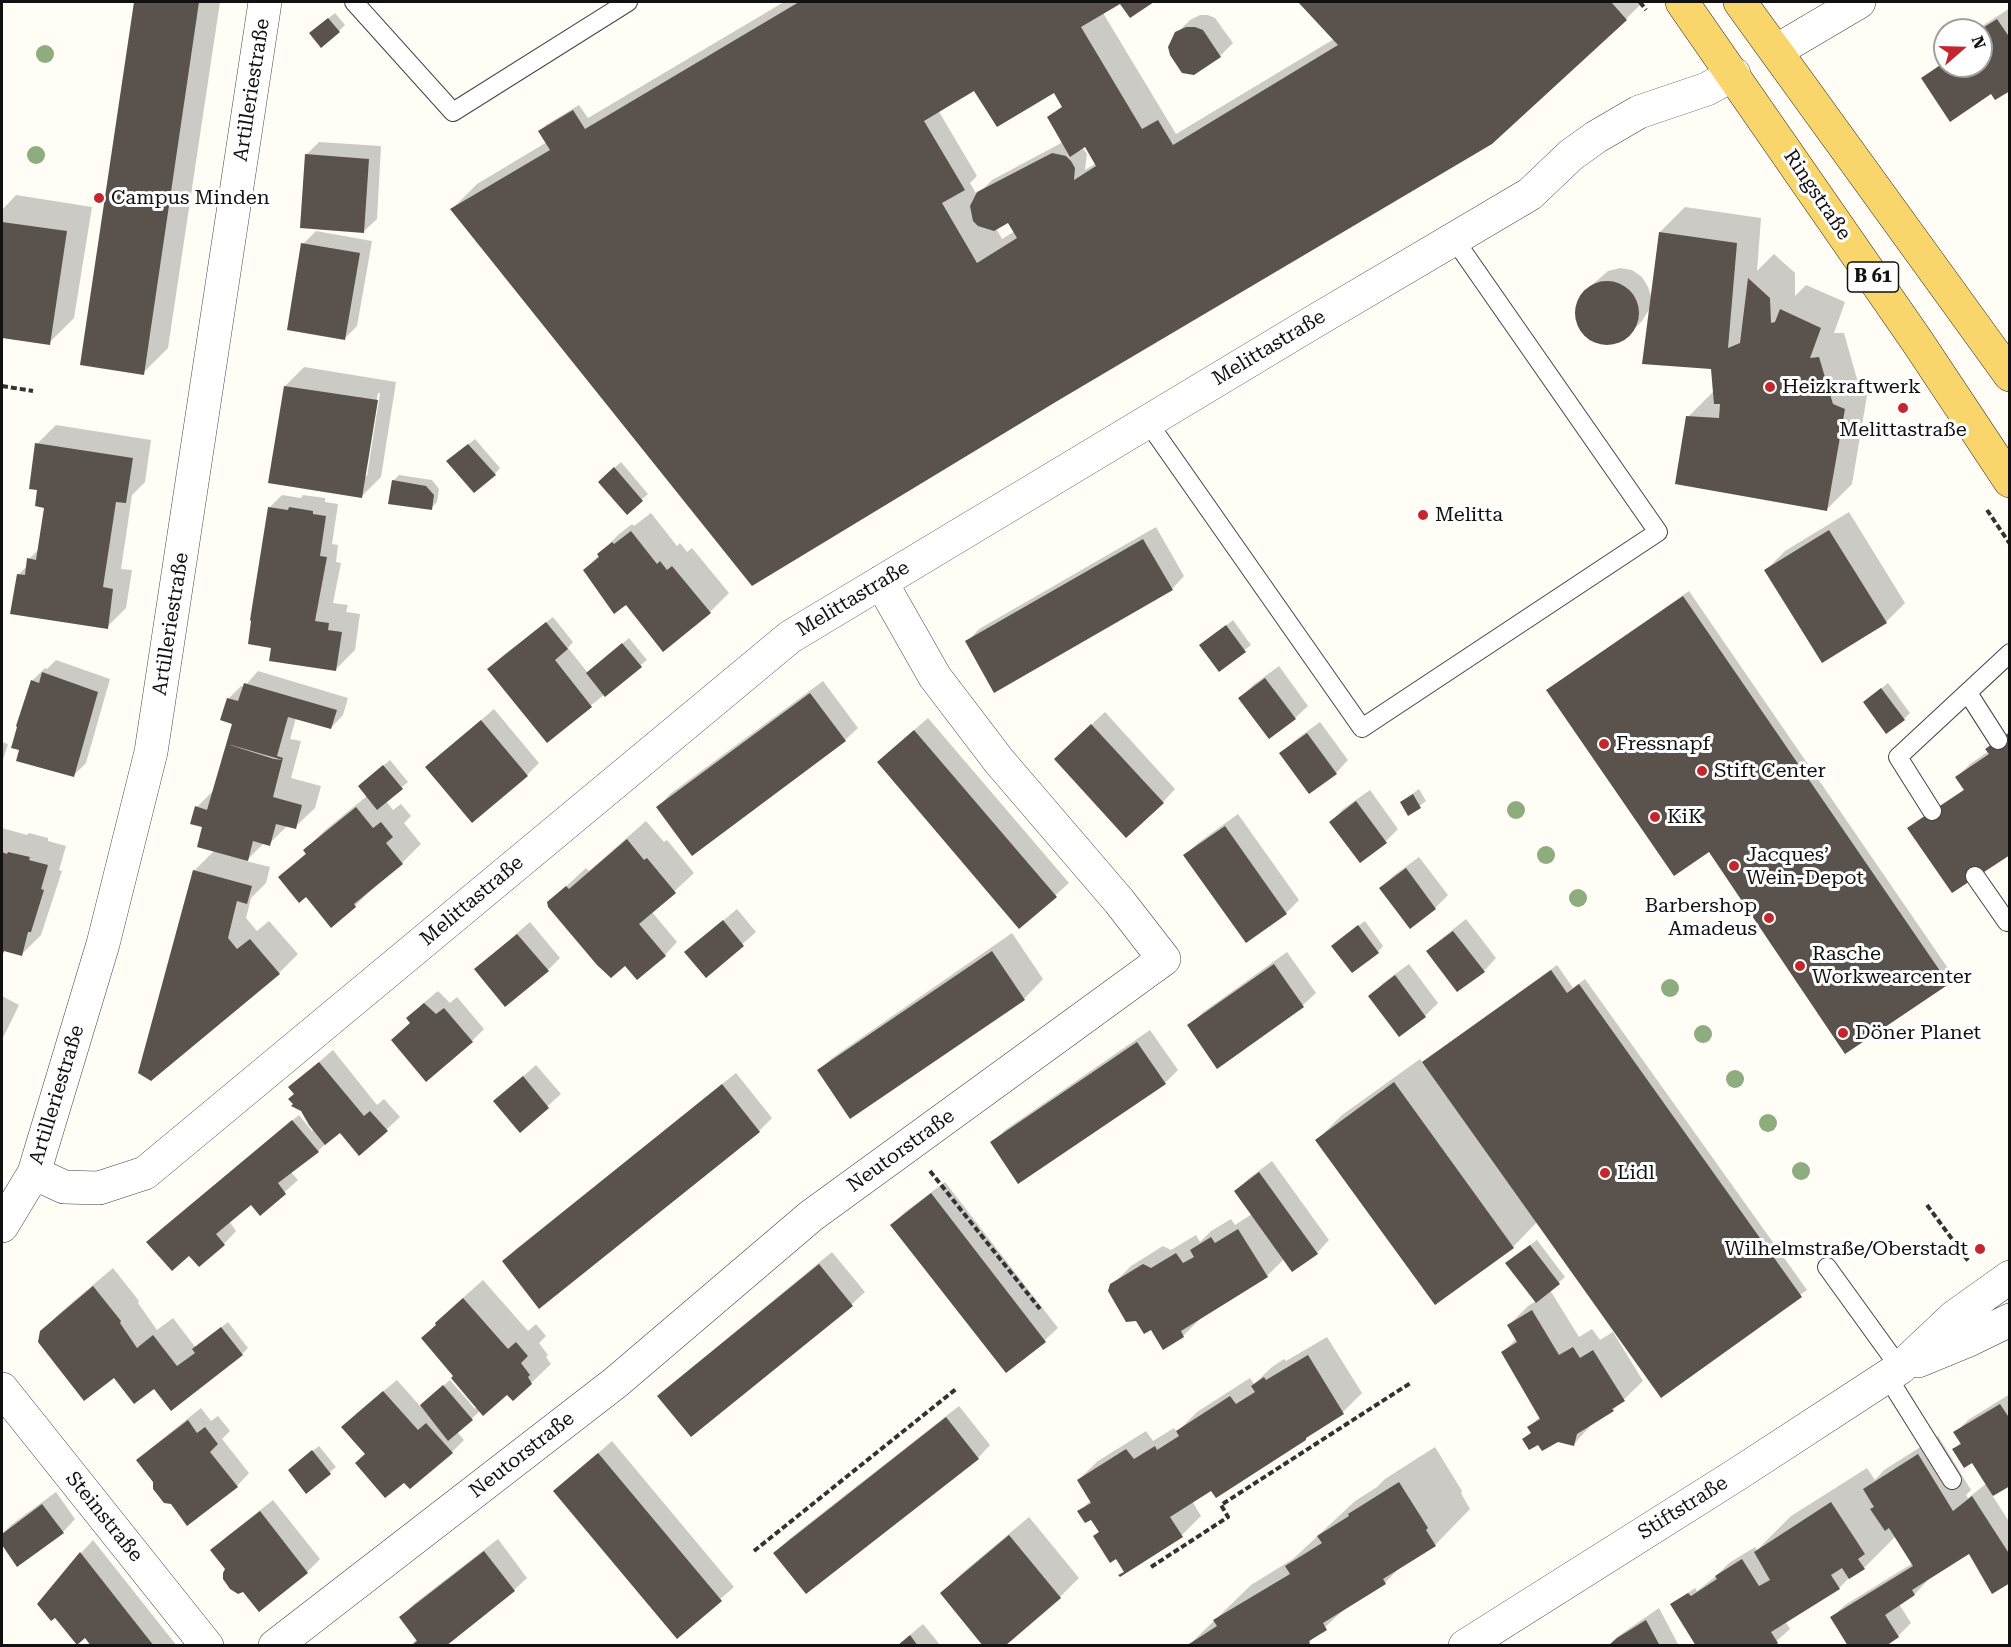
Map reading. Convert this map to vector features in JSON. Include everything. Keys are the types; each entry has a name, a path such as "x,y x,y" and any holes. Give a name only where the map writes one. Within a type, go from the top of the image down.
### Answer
{"main road":[{"name":"Ringstraße","path":"1682,2 1917,341 2010,481"},
{"name":"B 61","path":"1740,2 2010,375"}],"street":[{"name":"Artilleriestraße","path":"2,1227 34,1173 103,944 151,752 265,2"},
{"path":"1776,51 1859,2"},
{"name":"Melittastraße","path":"34,1173 64,1187 99,1188 145,1173 790,637 1147,421 1530,194 1571,155 1596,137 1639,112 1707,89 1734,74"},
{"name":"Neutorstraße","path":"275,1646 615,1383 812,1216 1164,959 1119,901 999,761 935,676 881,582"},
{"name":"Stiftstraße","path":"1465,1646 1512,1632 1739,1473 1893,1372 1954,1317 2000,1284"},
{"name":"Stiftstraße","path":"1893,1372 2010,1320"},
{"name":"Steinstraße","path":"2,1389 207,1646"}],"lane":[{"path":"354,2 453,112 628,2"},
{"path":"1147,421 1362,728 1658,532 1454,239"},
{"path":"1932,811 1898,757 2008,660"},
{"path":"1968,693 1998,740"},
{"path":"1976,876 2009,923"},
{"path":"1827,1267 1893,1372 1952,1480"}],"path":[{"path":"2,387 33,391"},
{"path":"910,1144 947,1194 1040,1309"},
{"path":"1927,1205 2000,1284"},
{"path":"1150,1568 1228,1517 1221,1505 1412,1382"},
{"path":"754,1551 956,1389"}],"building":[{"path":"134,2 199,2 144,375 80,365"},
{"path":"799,2 1154,2 1130,18 1120,4 1081,27 1142,129 1158,120 1173,145 1338,45 1298,2 1611,2 1627,20 1492,144 1059,400 752,586 450,209 550,150 538,131 573,110 585,129","holes":["974,91 997,127 1054,93 1062,107 1047,117 1070,157 1085,147 1096,166 1074,180 1075,168 1071,161 1066,156 1052,153 977,192 970,206 973,221 978,226 994,231 1008,223 1017,238 977,263 942,203 965,190 924,121"]},
{"path":"328,18 340,32 321,48 309,33"},
{"path":"1997,19 2010,38 2010,91 1995,100 1991,94 1950,122 1921,78 1933,70 1933,78 1993,78 1993,22"},
{"path":"1186,27 1203,30 1221,57 1194,75 1182,73 1170,55 1168,47 1175,32"},
{"path":"305,154 369,159 364,233 300,228"},
{"path":"2,222 67,231 50,345 2,338"},
{"name":"Heizkraftwerk","path":"1659,232 1737,243 1728,348 1740,343 1748,278 1770,298 1771,323 1775,322 1780,309 1821,328 1810,358 1819,357 1833,404 1845,409 1827,511 1675,484 1686,416 1719,418 1720,404 1714,404 1711,369 1642,364"},
{"path":"301,243 360,253 345,340 287,330"},
{"path":"1607,281 1619,283 1630,290 1637,301 1639,313 1637,325 1630,336 1619,343 1607,345 1595,343 1584,336 1577,325 1575,313 1577,301 1584,290 1595,283"},
{"path":"284,386 378,400 362,498 268,483"},
{"path":"35,443 133,458 126,503 116,502 103,587 113,589 108,629 10,614 17,574 25,575 27,558 36,560 44,508 35,506 37,490 29,489"},
{"path":"468,444 496,475 474,493 446,461"},
{"path":"614,467 643,501 627,515 598,482"},
{"path":"392,480 426,486 434,495 432,510 388,504"},
{"path":"268,507 288,510 289,507 326,516 320,556 327,557 315,621 329,623 328,630 342,632 336,671 269,661 271,648 248,644"},
{"path":"1829,530 1887,623 1822,663 1764,570"},
{"path":"631,531 657,564 660,561 667,570 672,566 711,613 663,652 626,605 614,614 583,570 599,557 597,554"},
{"path":"1143,539 1173,590 994,693 965,641"},
{"name":"Stift Center","path":"1683,596 1949,984 1845,1054 1709,852 1674,876 1546,690"},
{"path":"546,622 568,649 555,660 592,707 547,743 487,669"},
{"path":"1226,625 1246,652 1219,672 1199,645"},
{"path":"622,643 642,667 605,697 586,673"},
{"path":"42,672 98,692 74,777 16,761 19,750 11,748 31,680 39,683"},
{"path":"1265,678 1296,719 1269,739 1238,698"},
{"path":"244,683 337,710 331,729 288,717 277,756 283,760 273,797 302,805 296,829 276,824 270,846 253,841 248,861 197,847 202,827 190,824 195,806 207,810 232,724 220,720 227,698 238,701","holes":["230,745 283,760 274,759"]},
{"path":"1881,688 1905,720 1886,734 1863,702"},
{"path":"810,693 846,741 692,856 656,807"},
{"path":"481,720 528,776 472,823 425,767"},
{"path":"1091,724 1164,803 1126,838 1054,759"},
{"path":"914,730 1057,897 1019,929 877,762"},
{"path":"2010,732 2010,855 1952,893 1907,828 1964,790 1955,777 1989,754 1985,749"},
{"path":"1307,733 1337,774 1309,794 1279,753"},
{"path":"383,765 403,789 377,810 358,786"},
{"path":"1413,794 1421,808 1408,816 1400,802"},
{"path":"1356,801 1387,843 1360,863 1329,822"},
{"path":"356,807 373,828 381,822 393,837 386,843 403,864 354,904 356,907 331,928 306,897 299,903 278,877 306,854 303,850"},
{"path":"1225,826 1287,914 1246,943 1183,855"},
{"path":"627,839 644,860 647,858 676,893 639,924 666,956 637,980 625,966 611,978 597,965 548,907 547,902 566,886 569,889"},
{"path":"2,852 30,857 29,860 48,865 41,889 44,890 31,932 28,932 22,956 4,951 2,956"},
{"path":"1406,868 1436,909 1410,929 1379,888"},
{"path":"193,870 252,886 247,904 237,901 228,938 237,949 250,939 280,974 151,1081 138,1073"},
{"path":"723,920 744,946 706,978 684,952"},
{"path":"1358,925 1379,953 1352,973 1331,946"},
{"path":"1453,931 1485,972 1457,992 1426,951"},
{"path":"517,934 549,971 505,1007 474,969"},
{"path":"992,951 1025,1000 850,1119 817,1070"},
{"path":"1274,964 1304,1007 1217,1069 1187,1025"},
{"path":"1551,970 1567,993 1579,984 1802,1297 1661,1398 1422,1062"},
{"path":"1395,975 1426,1017 1399,1037 1368,996"},
{"path":"424,1003 436,1014 444,1008 473,1042 426,1082 391,1040 410,1023 406,1018"},
{"path":"1137,1042 1166,1084 1018,1184 990,1142"},
{"path":"319,1062 364,1116 370,1111 388,1131 359,1156 340,1133 325,1145 301,1111 291,1106 293,1104 288,1099 294,1094 288,1087"},
{"path":"523,1076 549,1108 520,1133 493,1101"},
{"path":"1394,1082 1514,1248 1435,1305 1315,1140"},
{"path":"722,1084 760,1132 539,1309 502,1261"},
{"path":"292,1120 319,1152 278,1183 286,1194 260,1216 251,1205 216,1234 225,1245 199,1267 189,1256 172,1271 146,1242"},
{"path":"1259,1172 1318,1254 1292,1272 1234,1191"},
{"path":"931,1193 1046,1342 1006,1373 890,1225"},
{"path":"1238,1229 1268,1277 1181,1331 1184,1337 1163,1350 1151,1330 1144,1334 1136,1321 1126,1322 1108,1291 1110,1284 1143,1264 1151,1268 1176,1253 1183,1263 1194,1257 1190,1250 1211,1237 1215,1243"},
{"path":"1530,1245 1560,1284 1536,1303 1505,1263"},
{"path":"819,1264 853,1306 691,1437 657,1396"},
{"path":"93,1286 121,1321 120,1323 137,1348 153,1335 177,1366 195,1353 192,1349 221,1327 243,1355 171,1411 154,1389 134,1404 114,1378 84,1401 38,1342 40,1331"},
{"path":"463,1298 508,1349 516,1342 528,1356 521,1363 530,1375 528,1377 532,1384 513,1401 507,1395 483,1416 421,1338"},
{"path":"1532,1310 1559,1355 1573,1347 1580,1358 1593,1350 1625,1401 1612,1409 1614,1411 1577,1434 1574,1446 1558,1442 1542,1451 1538,1445 1529,1450 1522,1439 1531,1433 1527,1427 1540,1419 1501,1352 1517,1342 1507,1325"},
{"path":"1308,1355 1344,1414 1216,1498 1211,1491 1170,1517 1183,1537 1120,1577 1118,1575 1124,1572 1116,1559 1110,1563 1093,1536 1099,1532 1091,1520 1085,1523 1077,1511 1091,1503 1077,1480 1126,1449 1134,1459 1155,1446 1157,1450 1179,1436 1176,1431 1230,1396 1236,1404 1255,1392 1251,1386 1264,1377 1266,1380"},
{"path":"443,1385 473,1420 448,1441 420,1405"},
{"path":"383,1391 418,1430 426,1423 453,1453 410,1489 404,1483 385,1498 355,1463 365,1454 341,1427"},
{"path":"2000,1404 2010,1419 2010,1486 1993,1496 1972,1463 1964,1468 1952,1449 1961,1444 1953,1432"},
{"path":"946,1417 979,1459 806,1594 773,1553"},
{"path":"188,1420 197,1433 205,1427 218,1444 210,1452 238,1487 187,1526 171,1504 164,1503 153,1489 153,1482 136,1460"},
{"path":"312,1450 331,1474 306,1494 288,1470"},
{"path":"598,1453 722,1601 677,1639 553,1491"},
{"path":"1918,1454 1953,1511 1972,1496 2010,1555 2010,1583 1992,1594 1969,1554 1912,1590 1915,1595 1885,1615 1899,1637 1886,1646 1848,1646 1830,1617 1913,1566 1889,1528 1885,1531 1870,1509 1874,1507 1863,1489"},
{"path":"1399,1482 1428,1528 1426,1530 1436,1546 1383,1579 1386,1584 1323,1623 1327,1630 1309,1641 1307,1646 1186,1646 1217,1626 1213,1620 1290,1574 1285,1566 1322,1543 1317,1536"},
{"path":"1831,1502 1865,1554 1858,1559 1865,1569 1849,1579 1842,1568 1831,1575 1840,1589 1771,1632 1778,1643 1774,1646 1696,1646 1670,1604 1688,1593 1691,1596 1717,1579 1715,1576 1742,1559 1759,1586 1770,1580 1754,1552"},
{"path":"42,1504 64,1533 17,1567 2,1545 2,1534"},
{"path":"260,1511 308,1573 259,1612 243,1592 238,1594 230,1589 223,1579 225,1569 210,1550"},
{"path":"1009,1535 1061,1598 1005,1646 983,1646 940,1593"},
{"path":"484,1551 515,1591 446,1646 411,1646 417,1641 399,1617"},
{"path":"80,1552 154,1646 91,1646 85,1638 77,1645 55,1618 51,1621 37,1604"},
{"path":"1646,1620 1660,1646 1608,1646 1617,1638"},
{"path":"910,1635 918,1646 897,1646"}],"place":[{"name":"Campus Minden","path":"99,198"},
{"name":"Heizkraftwerk","path":"1770,387"},
{"name":"Melittastraße","path":"1903,408"},
{"name":"Melitta","path":"1423,515"},
{"name":"Fressnapf","path":"1604,744"},
{"name":"Stift Center","path":"1702,771"},
{"name":"KiK","path":"1655,817"},
{"name":"Jacques’ Wein-Depot","path":"1734,866"},
{"name":"Barbershop Amadeus","path":"1769,918"},
{"name":"Rasche Workwearcenter","path":"1800,966"},
{"name":"Döner Planet","path":"1843,1033"},
{"name":"Lidl","path":"1605,1173"},
{"name":"Wilhelmstraße/Oberstadt","path":"1980,1249"}]}
